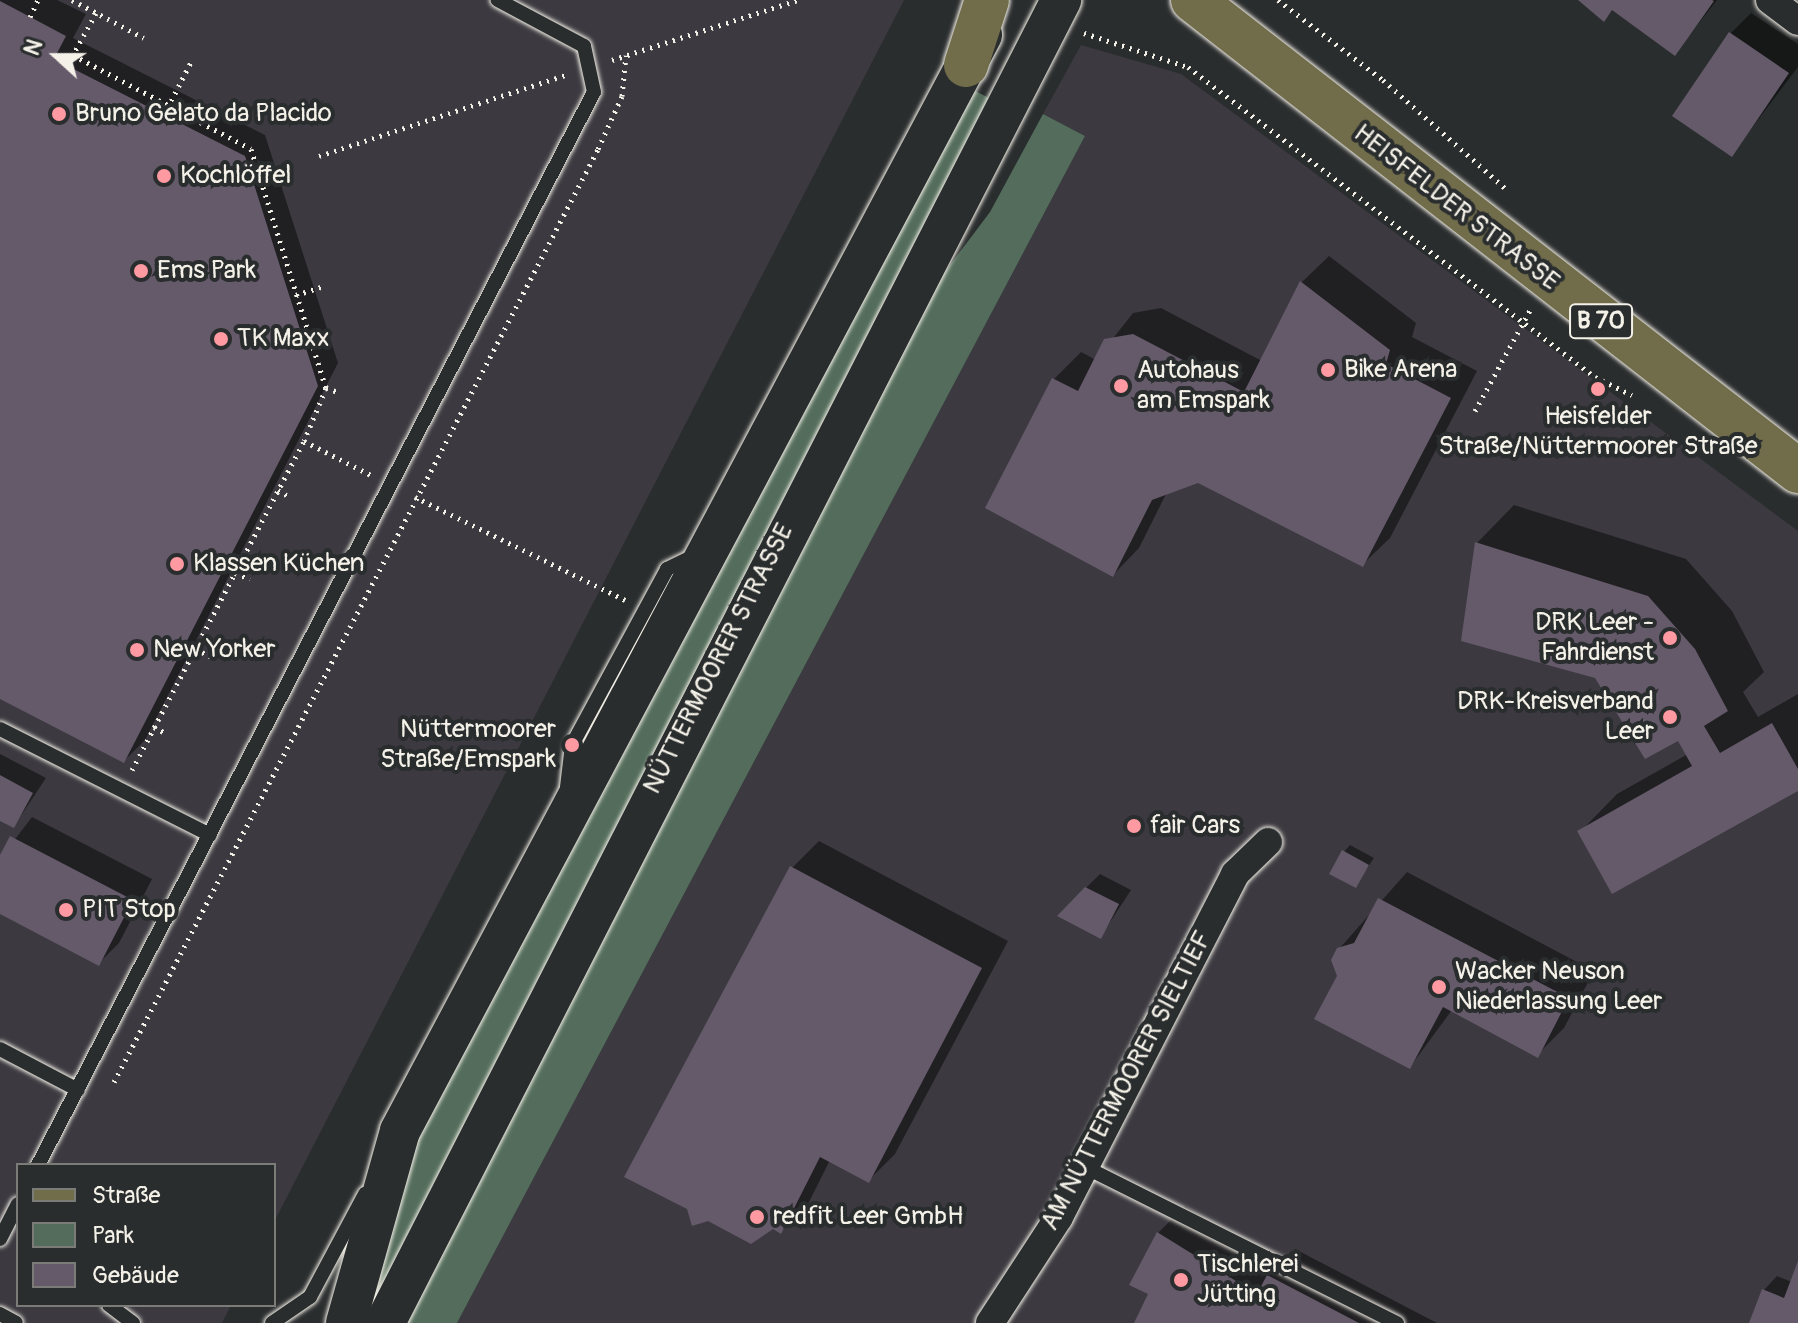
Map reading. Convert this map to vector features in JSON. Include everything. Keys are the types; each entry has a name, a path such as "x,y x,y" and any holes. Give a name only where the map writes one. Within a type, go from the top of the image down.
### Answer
{"main road":[{"path":"966,65 987,0"},
{"name":"HEISFELDER STRASSE","path":"1203,5 1549,281 1798,471"}],"street":[{"path":"346,1323 400,1131 1002,0"},
{"path":"1770,0 1798,21"},
{"name":"NÜTTERMOORER STRASSE","path":"385,1323 1059,4"},
{"name":"AM NÜTTERMOORER SIELTIEF","path":"990,1323 1085,1167 1235,874 1268,842"}],"lane":[{"path":"43,1161 581,123 594,92 594,65 584,46 498,0"},
{"path":"0,729 210,835"},
{"path":"0,1049 78,1090"},
{"path":"272,1323 310,1297 400,1131"},
{"path":"1085,1167 1397,1323"},
{"path":"0,1239 16,1208"},
{"path":"112,1307 133,1323"},
{"path":"0,1314 16,1323"}],"path":[{"path":"30,17 38,0"},
{"path":"72,0 144,38"},
{"path":"319,156 798,0"},
{"path":"1059,4 1087,36 1188,67 1595,377 1649,404"},
{"path":"96,13 73,55 251,149 326,388 304,441 122,790"},
{"path":"622,96 626,55"},
{"path":"164,115 191,62"},
{"path":"114,1082 612,121"},
{"path":"1475,411 1522,321 1549,281"},
{"path":"296,295 324,286"},
{"path":"326,388 338,392"},
{"path":"304,441 637,606"},
{"path":"278,490 291,498"},
{"path":"235,573 250,579"},
{"path":"195,649 210,656"},
{"path":"154,727 167,734"}],"shaded area":[{"path":"0,0 904,0 276,1218 276,1163 16,1163 16,1307 230,1307 222,1323 0,1323"},
{"path":"1081,45 1181,74 1798,531 1798,1323 457,1323 1085,136 1043,114"}],"green space":[{"path":"967,87 989,98 372,1323 359,1323 402,1164"},
{"path":"1043,114 1085,136 457,1323 397,1323 917,309 990,212"}],"building":[{"path":"1578,0 1714,1 1675,56 1612,10 1604,22"},
{"name":"Ems Park","path":"0,1 66,36 54,59 245,156 318,386 124,763 0,699"},
{"path":"1729,32 1789,73 1732,157 1672,116"},
{"path":"1300,281 1390,350 1386,364 1451,398 1363,567 1198,483 1152,500 1113,577 985,508 1052,378 1078,391 1104,339 1133,334 1244,392"},
{"name":"DRK-Kreisverband Leer","path":"1475,542 1648,596 1695,649 1728,711 1704,726 1720,753 1772,723 1798,769 1798,791 1612,894 1577,831 1692,766 1678,741 1645,759 1595,678 1461,641"},
{"path":"0,775 33,793 14,828 0,821"},
{"path":"10,836 133,900 99,966 0,914 0,855"},
{"path":"1342,850 1369,865 1356,888 1329,874"},
{"path":"790,866 982,968 869,1183 820,1157 781,1234 773,1229 751,1244 708,1221 692,1226 687,1209 624,1177"},
{"path":"1085,887 1119,904 1101,939 1057,916"},
{"name":"Wacker Neuson Niederlassung Leer","path":"1378,898 1569,998 1538,1058 1443,1007 1410,1069 1314,1019 1337,976 1331,960 1337,948 1354,943"},
{"name":"Tischlerei Jütting","path":"1157,1232 1257,1294 1267,1275 1359,1323 1134,1323 1148,1294 1129,1285"},
{"path":"1798,1261 1798,1323 1749,1323 1762,1289 1784,1298"}],"place":[{"name":"Bruno Gelato da Placido","path":"59,114"},
{"name":"Kochlöffel","path":"164,176"},
{"name":"Ems Park","path":"141,271"},
{"name":"TK Maxx","path":"221,339"},
{"name":"Bike Arena","path":"1328,370"},
{"name":"Autohaus am Emspark","path":"1121,386"},
{"name":"Heisfelder Straße/Nüttermoorer Straße","path":"1598,389"},
{"name":"Klassen Küchen","path":"177,564"},
{"name":"DRK Leer - Fahrdienst","path":"1670,638"},
{"name":"New Yorker","path":"137,650"},
{"name":"DRK-Kreisverband Leer","path":"1670,717"},
{"name":"Nüttermoorer Straße/Emspark","path":"572,745"},
{"name":"fair Cars","path":"1134,826"},
{"name":"PIT Stop","path":"66,910"},
{"name":"Wacker Neuson Niederlassung Leer","path":"1439,987"},
{"name":"redfit Leer GmbH","path":"757,1217"},
{"name":"Tischlerei Jütting","path":"1181,1280"}]}
